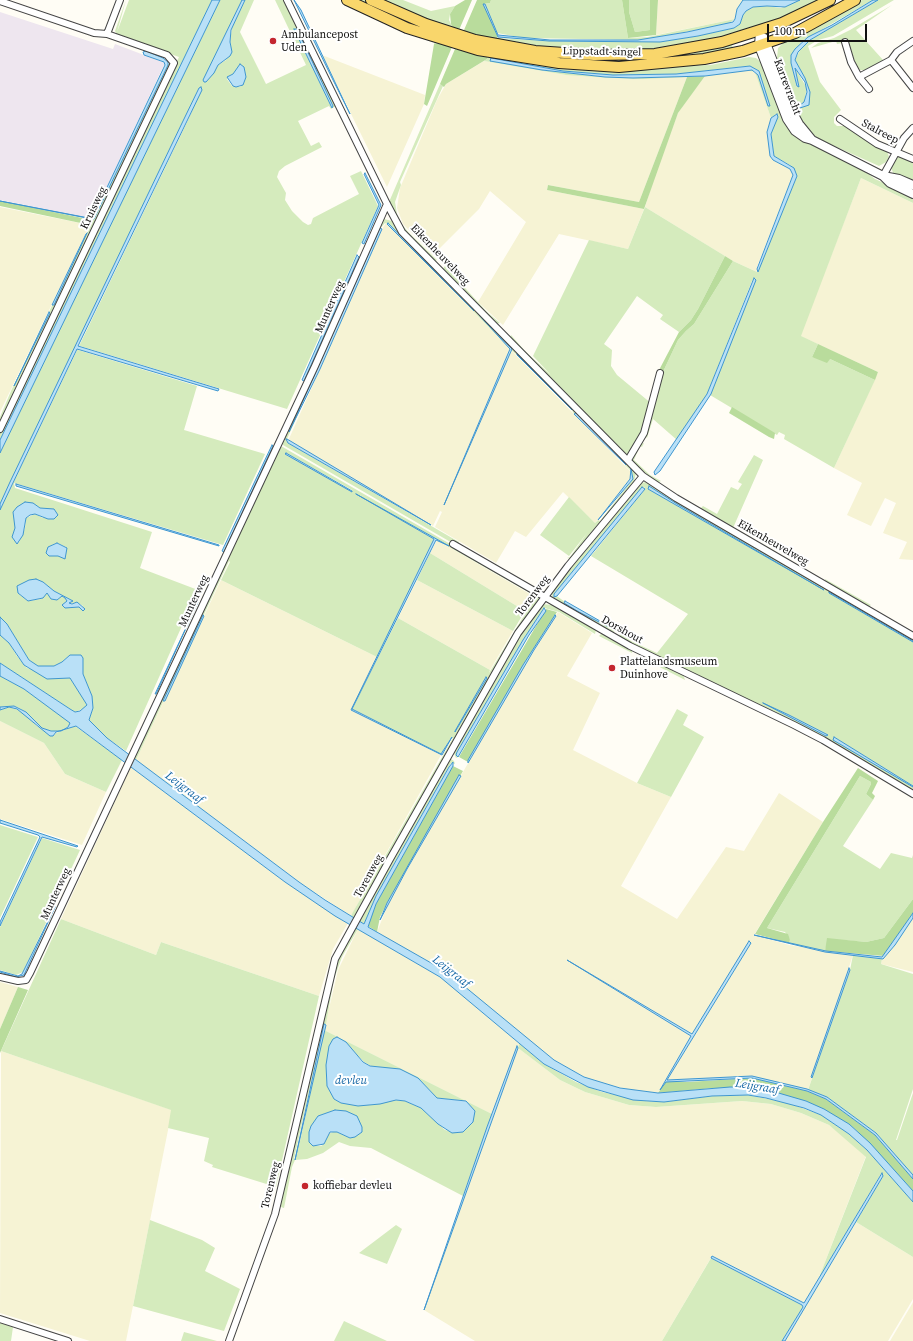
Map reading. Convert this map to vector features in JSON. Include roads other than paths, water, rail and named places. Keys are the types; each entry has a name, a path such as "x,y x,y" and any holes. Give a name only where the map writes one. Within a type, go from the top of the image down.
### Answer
{"main road":[{"name":"Lippstadt-singel","path":"347,0 406,28 450,42 513,57 558,63 635,66 704,59 764,45 815,23 855,0"},
{"name":"Lippstadt-singel","path":"371,0 426,24 474,40 500,46 554,53 594,55 655,54 701,47 760,31 782,23 830,0"}],"street":[{"path":"107,34 120,0"},
{"name":"Eikenheuvelweg","path":"287,0 402,232 643,476 676,498 913,636"},
{"name":"Kruisweg","path":"0,1 94,33 107,34 167,55 174,63 0,429"},
{"name":"Karrevracht","path":"760,31 790,124 795,131 805,138 812,140 883,176 890,183 913,194"},
{"path":"860,77 891,60 897,52 913,41"},
{"path":"844,42 851,62 869,89"},
{"path":"891,60 913,88"},
{"name":"Stalreep","path":"840,119 877,144 913,159"},
{"path":"883,176 913,128"},
{"name":"Karrevracht","path":"883,176 899,178 913,185"},
{"name":"Munterweg","path":"0,977 18,982 26,980 30,973 315,366 387,204"},
{"path":"628,460 638,446 644,433 660,373"},
{"name":"Torenweg","path":"229,1341 275,1214 329,980 336,959 351,928 518,633 544,596 643,476"},
{"name":"Dorshout","path":"453,544 636,649 823,740 913,794"},
{"path":"0,1319 68,1341"}],"water":[{"path":"212,0 220,0 0,453 0,440"},
{"path":"242,0 245,0 231,30 230,42 232,52 230,56 218,65 214,73 206,82 204,82 203,80"},
{"path":"294,0 301,10 350,114 330,74"},
{"path":"743,0 800,0 785,7 753,7 746,11 740,24 734,28 660,42 549,41 498,37 483,4 485,4 498,35 550,40 638,40 687,32 733,22 737,9"},
{"path":"873,0 878,0 810,40 798,52 795,60 805,78 810,92 809,105 800,108 799,106 804,102 807,92 805,82 795,68 799,87 797,86 791,63 791,55 795,49 808,37 832,25"},
{"path":"294,29 297,29 333,106 332,108"},
{"path":"146,51 163,58 168,62 168,65 94,219 92,219 165,65 164,62 144,55 143,52"},
{"path":"491,58 563,71 613,75 676,74 750,66 759,71 770,106 768,106 758,75 752,70 705,76 633,78 605,77 542,70 490,61"},
{"path":"240,64 244,67 246,77 243,85 236,87 233,86 227,77 233,74"},
{"path":"201,87 202,90 78,346 219,389 218,391 77,349 0,510 0,504 10,482 183,121 199,88"},
{"path":"777,114 778,117 771,134 774,156 794,168 797,176 758,272 757,269 793,175 790,169 773,160 770,156 767,132 771,118"},
{"path":"365,173 381,205 364,244 362,243 379,205 364,174"},
{"path":"388,223 466,303 387,224"},
{"path":"380,228 382,229 320,369 289,432"},
{"path":"87,233 54,305 52,305 86,234"},
{"path":"357,255 359,257 304,381 302,380"},
{"path":"754,278 756,280 711,394 660,471 655,475 654,472 707,394"},
{"path":"49,312 50,313 14,386"},
{"path":"479,315 512,349 444,505 510,349"},
{"path":"517,355 571,408 572,410"},
{"path":"576,413 626,464 626,465 574,414"},
{"path":"287,439 431,525 288,443"},
{"path":"272,445 273,446 224,552 222,551"},
{"path":"286,453 352,491 352,492 285,454"},
{"path":"631,469 633,479 598,520 630,479"},
{"path":"16,484 219,545 219,546 16,486"},
{"path":"649,486 677,504 824,590 648,489"},
{"path":"642,487 645,489 557,596 554,597 554,594"},
{"path":"356,494 449,546 436,540 352,709 441,754 452,737 442,755 351,710 434,539"},
{"path":"25,502 33,503 40,508 54,509 58,515 54,519 48,519 35,514 30,515 26,518 23,535 17,544 12,537 15,528 13,512 17,507"},
{"path":"57,543 67,548 65,559 58,556 49,556 46,553 48,547"},
{"path":"36,579 73,601 69,603 72,604 77,602 85,609 83,611 79,607 65,608 62,605 67,601 65,598 62,596 57,600 51,599 47,593 43,598 28,601 18,593 17,586 29,580"},
{"path":"829,593 913,641 913,642"},
{"path":"565,601 615,630 579,612 564,603"},
{"path":"198,602 156,694 155,694"},
{"path":"544,608 546,611 529,635 458,757 456,755 457,752 523,640"},
{"path":"203,615 204,616 165,701 163,701"},
{"path":"555,615 556,616 534,650 468,763 468,760 523,665"},
{"name":"Leijgraaf","path":"0,617 7,624 29,660 38,666 54,666 62,662 70,655 81,655 83,658 83,674 92,696 93,708 89,720 107,738 299,882 364,924 376,896 453,762 453,766 376,904 368,927 447,972 554,1060 584,1077 620,1088 658,1093 730,1087 758,1087 806,1101 824,1109 849,1124 870,1143 913,1191 913,1202 867,1150 849,1134 821,1115 804,1108 748,1095 712,1096 664,1102 633,1100 588,1087 544,1064 440,977 335,916 285,882 76,726 63,730 68,727 70,723 24,689 0,676 0,663 75,712 80,711 87,705 70,678 47,679 24,665 9,643 0,635"},
{"path":"486,677 487,678 455,732 455,731"},
{"path":"763,703 789,715 828,735 826,736"},
{"path":"14,706 26,712 42,728 51,731 59,731 53,736 50,736 17,709 9,707 0,710 0,707"},
{"path":"834,737 913,786 913,787 833,740"},
{"path":"459,775 461,776 407,869 380,920 387,903"},
{"path":"0,820 78,846 77,847 42,837 0,926 0,922 40,837 38,835 0,823"},
{"path":"55,907 24,975 16,977 0,972 18,976 22,974"},
{"path":"913,913 913,918 895,945 883,959 825,952 754,935 826,951 882,957"},
{"path":"749,941 751,943 667,1080 752,1076 807,1089 827,1097 876,1133 913,1175 913,1179 875,1135 826,1099 807,1091 752,1078 666,1082 660,1090 691,1036 567,960 692,1034"},
{"path":"849,968 850,970 812,1078 811,1077"},
{"path":"324,1024 326,1025 295,1160"},
{"name":"devleu","path":"337,1037 346,1042 363,1062 370,1066 400,1069 418,1078 437,1098 466,1101 475,1111 473,1122 463,1132 452,1133 438,1124 421,1108 405,1101 396,1100 380,1104 358,1106 341,1103 334,1099 327,1086 326,1065 329,1046 333,1039"},
{"path":"517,1046 518,1048 424,1310 487,1127"},
{"path":"335,1110 346,1111 357,1116 362,1127 362,1132 355,1137 350,1138 337,1132 330,1132 324,1144 313,1146 309,1142 309,1132 311,1126 318,1116"},
{"path":"882,1173 883,1176 785,1341 782,1341 803,1307 802,1305 711,1258 712,1256 804,1303"}],"place":[{"name":"Ambulancepost Uden","path":"273,41"},
{"name":"Plattelandsmuseum Duinhove","path":"612,668"},
{"name":"koffiebar devleu","path":"305,1186"}]}
